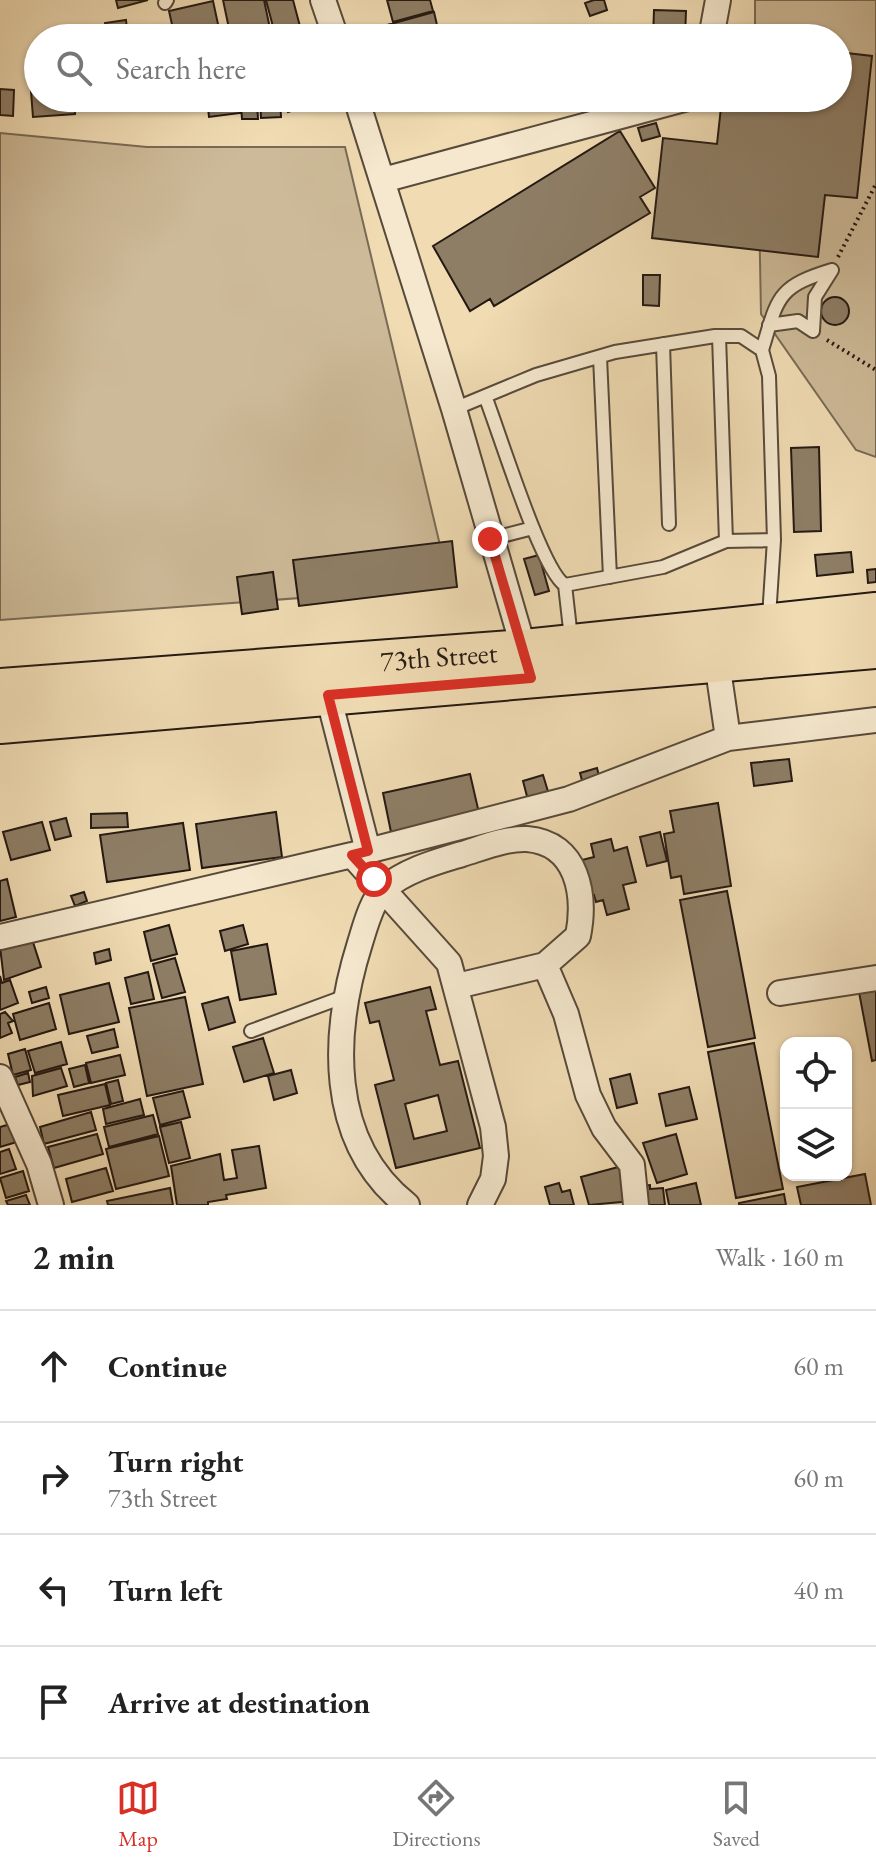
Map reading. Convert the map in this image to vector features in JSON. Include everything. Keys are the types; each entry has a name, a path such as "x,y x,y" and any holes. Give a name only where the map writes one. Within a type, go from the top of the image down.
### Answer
{"main road":[{"name":"73th Street","path":"0,723 328,695 528,664 572,645 876,613"},
{"name":"73th Street","path":"0,689 528,664 717,662 876,648"}],"street":[{"path":"323,0 331,24"},
{"path":"714,24 718,0"},
{"path":"361,112 454,409 528,664"},
{"path":"383,180 636,112"},
{"path":"717,662 728,738"},
{"path":"328,695 360,853 383,889 449,963 457,986 495,1142 493,1179 480,1205"},
{"path":"0,937 360,853 569,799 728,738 876,720"},
{"path":"407,1205 369,1169 343,1092 340,1023 367,921 383,889 421,867 493,845 526,839 555,846 576,872 583,895 578,936 545,965 457,986"},
{"path":"545,965 566,1014 588,1095 604,1128 632,1165 636,1205"},
{"path":"780,993 876,978"},
{"path":"0,1077 39,1164 51,1205"}],"lane":[{"path":"769,624 774,540 769,376 762,350 776,302 797,281 832,270"},
{"path":"813,331 815,297 832,270"},
{"path":"769,325 798,321 813,331"},
{"path":"719,336 726,541"},
{"path":"454,409 536,375 663,344 741,336 762,350"},
{"path":"663,344 669,524"},
{"path":"600,357 610,577"},
{"path":"485,396 533,528 555,579 565,585 663,567 726,541 774,540"},
{"path":"490,539 533,528"},
{"path":"565,585 572,645"},
{"path":"251,1031 346,996"}],"path":[{"path":"832,270 876,184"},
{"path":"813,331 876,370"}],"shaded area":[{"path":"755,0 876,0 876,457 856,450 761,314 757,112 852,112 852,24 755,24"},
{"path":"0,133 147,147 345,147 450,587 0,620"}],"building":[{"path":"116,0 148,0 118,8"},
{"path":"223,0 264,0 269,24 228,24"},
{"path":"266,0 293,0 299,24 272,24"},
{"path":"387,0 430,0 433,11 393,22"},
{"path":"604,0 607,10 590,16 585,3"},
{"path":"213,1 218,24 172,24 169,11"},
{"path":"654,10 686,11 686,24 654,24"},
{"path":"434,12 437,24 391,24"},
{"path":"126,20 126,24 105,24"},
{"path":"852,54 872,56 857,198 825,195 818,257 652,238 663,138 717,144 720,112 852,112"},
{"path":"0,89 14,90 13,116 0,115"},
{"path":"33,112 75,112 75,114 33,117"},
{"path":"208,112 240,112 240,113 209,117"},
{"path":"242,112 258,112 258,119 242,119"},
{"path":"261,112 281,112 281,117 261,118"},
{"path":"656,123 660,136 642,141 638,128"},
{"path":"620,131 655,188 640,197 650,213 494,306 490,299 470,311 433,246"},
{"path":"643,275 660,275 659,306 643,305"},
{"path":"835,297 845,301 849,311 845,321 835,325 825,321 821,311 825,301"},
{"path":"819,447 821,531 794,532 791,448"},
{"path":"452,541 457,587 299,606 293,560"},
{"path":"851,552 853,572 817,576 815,555"},
{"path":"539,555 549,591 535,595 524,559"},
{"path":"876,569 876,582 868,583 867,570"},
{"path":"273,572 278,609 242,614 237,577"},
{"path":"789,759 792,781 754,786 751,763"},
{"path":"597,768 600,780 583,784 580,773"},
{"path":"470,774 479,813 391,832 383,793"},
{"path":"543,775 550,798 529,804 523,781"},
{"path":"718,803 731,886 684,894 681,876 671,878 664,834 674,832 670,811"},
{"path":"276,812 282,857 202,868 196,824"},
{"path":"127,813 128,827 91,828 91,814"},
{"path":"66,818 71,836 55,840 50,822"},
{"path":"42,822 50,850 11,860 3,832"},
{"path":"183,823 190,870 107,882 100,835"},
{"path":"660,832 667,861 647,866 640,837"},
{"path":"611,839 614,851 627,847 636,882 623,885 629,909 607,915 603,900 596,902 594,895 587,897 578,861 594,857 591,844"},
{"path":"7,879 16,917 0,921 0,881"},
{"path":"727,891 755,1038 708,1047 680,900"},
{"path":"84,892 87,901 75,906 71,896"},
{"path":"169,925 177,954 151,961 144,932"},
{"path":"243,925 248,944 225,951 220,931"},
{"path":"31,936 41,967 4,980 0,947"},
{"path":"267,944 276,994 240,1000 231,951"},
{"path":"109,949 111,960 96,964 94,953"},
{"path":"175,958 185,992 162,998 153,964"},
{"path":"148,972 154,999 131,1004 125,978"},
{"path":"0,976 2,983 10,980 18,1003 0,1010"},
{"path":"109,983 119,1022 69,1034 60,995"},
{"path":"46,987 49,998 32,1003 29,992"},
{"path":"430,987 436,1009 426,1011 440,1065 458,1061 480,1148 396,1168 375,1085 394,1080 379,1021 370,1023 365,1003","holes":["438,1095 447,1131 414,1139 405,1104"]},
{"path":"876,989 876,1060 872,1061 859,992"},
{"path":"185,997 203,1084 147,1096 129,1008"},
{"path":"228,997 235,1022 209,1030 202,1004"},
{"path":"49,1003 56,1029 20,1040 13,1014"},
{"path":"5,1012 13,1021 8,1023 12,1033 0,1038 0,1014"},
{"path":"114,1029 118,1047 92,1053 87,1036"},
{"path":"263,1038 274,1073 244,1082 233,1047"},
{"path":"61,1042 67,1064 35,1073 28,1051"},
{"path":"754,1043 783,1189 736,1198 708,1052"},
{"path":"25,1049 31,1070 13,1075 8,1054"},
{"path":"120,1055 125,1075 91,1083 86,1063"},
{"path":"85,1065 89,1083 74,1087 69,1069"},
{"path":"61,1068 67,1086 33,1096 32,1076"},
{"path":"291,1070 297,1093 274,1100 268,1076"},
{"path":"28,1073 30,1082 18,1085 15,1077"},
{"path":"630,1074 637,1103 617,1108 610,1079"},
{"path":"118,1080 123,1101 111,1104 106,1083"},
{"path":"105,1084 110,1105 63,1116 58,1095"},
{"path":"689,1087 697,1119 666,1126 659,1094"},
{"path":"183,1091 190,1117 160,1125 153,1098"},
{"path":"140,1099 144,1115 106,1124 103,1109"},
{"path":"91,1112 96,1130 44,1144 40,1127"},
{"path":"153,1115 158,1134 109,1147 104,1127"},
{"path":"181,1122 190,1158 169,1163 160,1127"},
{"path":"14,1123 20,1141 0,1147 0,1127"},
{"path":"97,1134 103,1154 54,1168 48,1147"},
{"path":"676,1134 687,1174 657,1183 643,1143"},
{"path":"159,1136 169,1176 116,1189 106,1149"},
{"path":"259,1146 266,1188 226,1195 227,1199 208,1202 208,1205 177,1205 171,1166 220,1154 224,1180 237,1178 232,1150"},
{"path":"9,1149 16,1169 0,1174 0,1152"},
{"path":"622,1166 632,1201 589,1205 581,1177"},
{"path":"106,1168 113,1191 72,1202 66,1179"},
{"path":"23,1171 29,1191 6,1198 0,1178"},
{"path":"865,1174 871,1205 801,1205 797,1187 828,1181 852,1181 852,1176"},
{"path":"559,1183 562,1192 570,1190 574,1205 550,1205 545,1187"},
{"path":"696,1183 701,1205 669,1205 666,1190"},
{"path":"650,1185 650,1189 663,1188 665,1205 643,1205 641,1186"},
{"path":"170,1188 173,1205 108,1205 107,1201"},
{"path":"784,1194 786,1205 739,1205 739,1203"},
{"path":"26,1195 30,1205 8,1205 6,1201"}],"route":[{"path":"374,879 352,855 368,851 328,695 531,678 490,539"}]}
